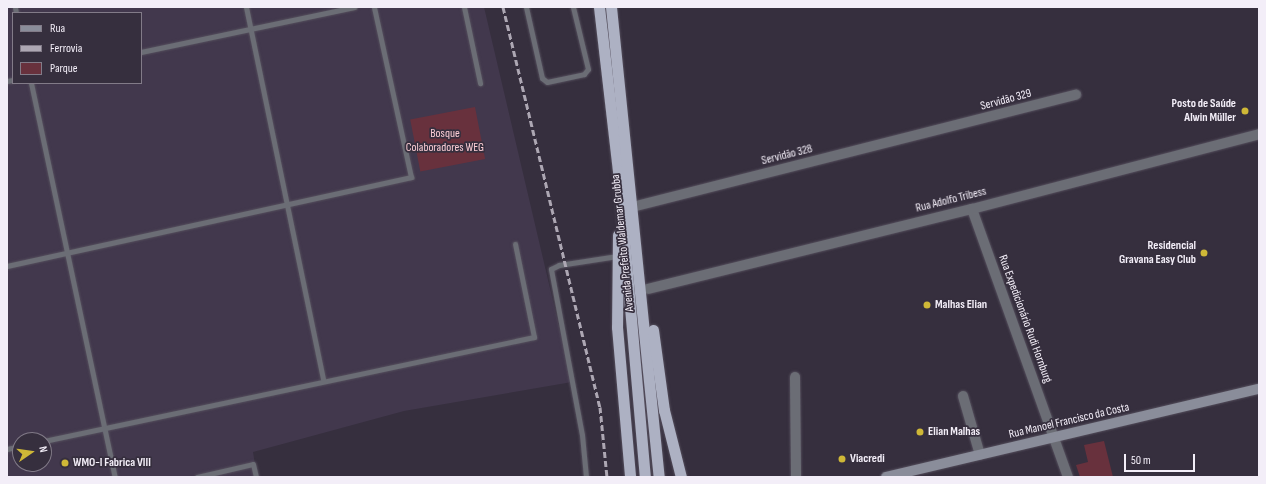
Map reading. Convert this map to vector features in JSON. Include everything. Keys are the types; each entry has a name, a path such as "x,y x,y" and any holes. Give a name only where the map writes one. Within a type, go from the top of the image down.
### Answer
{"highway":[{"name":"Avenida Prefeito Waldemar Grubba","path":"599,7 620,196 645,477"},
{"name":"Avenida Prefeito Waldemar Grubba","path":"611,7 659,477"},
{"path":"628,163 636,206 664,410 679,473"},
{"path":"620,196 617,256 617,327 630,477"}],"main road":[{"name":"Rua Manoel Francisco da Costa","path":"886,477 1259,389"}],"street":[{"name":"Servidão 329","path":"944,130 1076,95"},
{"name":"Servidão 328","path":"636,206 944,130"},
{"name":"Rua Adolfo Tribess","path":"648,289 972,209 1259,134"},
{"name":"Rua Expedicionário Rudi Hornburg","path":"972,209 1068,477"},
{"path":"795,377 796,477"},
{"path":"964,396 980,455"}],"lane":[{"path":"246,7 285,206 323,380"},
{"path":"142,52 354,7"},
{"path":"7,266 285,206 411,177 374,7"},
{"path":"464,7 480,83"},
{"path":"526,7 542,78 548,82 584,74 588,69 573,7"},
{"path":"31,84 115,477"},
{"path":"52,439 323,380 534,337 515,244"},
{"path":"586,477 582,435 551,269 559,265 617,256"},
{"path":"197,477 253,464 256,477"}],"shaded area":[{"path":"7,7 484,7 572,382 404,411 253,452 257,477 7,477"}],"green space":[{"name":"Bosque Colaboradores WEG","path":"475,107 485,159 420,172 410,120"},
{"path":"1104,441 1113,477 1080,477 1076,465 1088,462 1084,445"}],"railway":[{"path":"503,7 600,407 607,477"}],"place":[{"name":"Posto de Saúde Alwin Müller","path":"1245,111"},
{"name":"Residencial Gravana Easy Club","path":"1204,253"},
{"name":"Malhas Elian","path":"927,305"},
{"name":"Elian Malhas","path":"920,432"},
{"name":"Viacredi","path":"842,459"},
{"name":"WMO-I Fabrica VIII","path":"65,463"}]}
